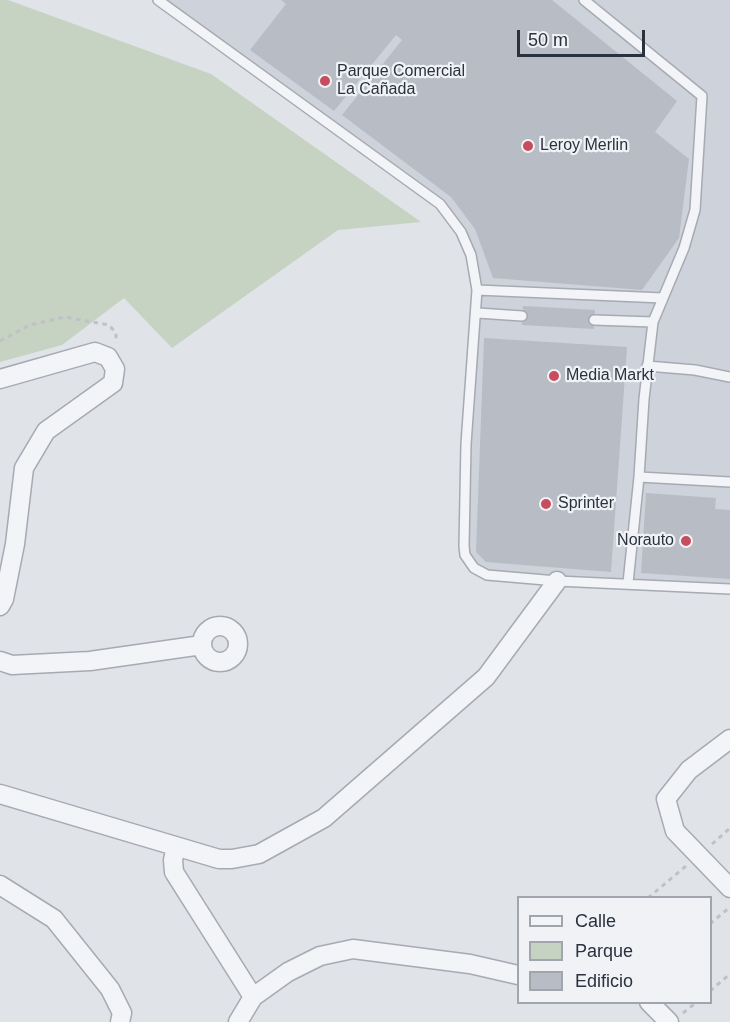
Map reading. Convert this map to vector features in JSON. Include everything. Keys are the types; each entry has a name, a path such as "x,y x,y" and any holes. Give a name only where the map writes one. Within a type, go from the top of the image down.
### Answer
{"street":[{"path":"0,379 95,352 108,357 114,369 113,383 46,431 24,468 15,544 4,599 0,606"},
{"path":"0,795 219,858 259,854 324,818 486,677 556,581"},
{"path":"0,661 12,665 90,661 202,645"},
{"path":"730,739 689,770 666,799 675,831 730,888"},
{"path":"176,847 172,860 174,872 253,997"},
{"path":"0,885 54,919 110,989 122,1013 120,1022"},
{"path":"238,1022 253,997 288,972 320,956 353,949 470,964 517,975"},
{"path":"652,1004 669,1022"}],"lane":[{"path":"158,0 440,204 461,231 471,255 478,313 466,444 465,555 474,568 487,575 556,581 730,589"},
{"path":"585,0 702,96 695,210 684,248 653,322 628,583"},
{"path":"477,290 663,298"},
{"path":"478,313 522,316"},
{"path":"594,320 653,322"},
{"path":"647,366 706,371 730,377"},
{"path":"639,477 730,482"}],"path":[{"path":"0,341 30,325 65,317 103,322 113,328 117,339 108,357"},
{"path":"712,923 730,908"},
{"path":"712,990 730,974"}],"shaded area":[{"path":"158,0 730,0 730,589 487,575 474,568 464,546 478,313 471,255 449,215"}],"green space":[{"path":"0,0 8,0 211,74 421,222 338,230 172,348 124,298 62,345 0,362"}],"building":[{"name":"Leroy Merlin","path":"281,0 552,0 677,101 655,132 689,159 679,238 642,290 493,278 475,229 451,197 342,115 402,40 396,35 334,111 250,50 286,4"},
{"path":"523,306 595,310 594,329 522,325"},
{"path":"484,338 627,347 611,572 486,562 476,552"},
{"name":"Norauto","path":"646,493 716,498 715,509 730,510 730,579 641,573"}],"place":[{"name":"Parque Comercial La Cañada","path":"325,81"},
{"name":"Leroy Merlin","path":"528,146"},
{"name":"Media Markt","path":"554,376"},
{"name":"Sprinter","path":"546,504"},
{"name":"Norauto","path":"686,541"}]}
